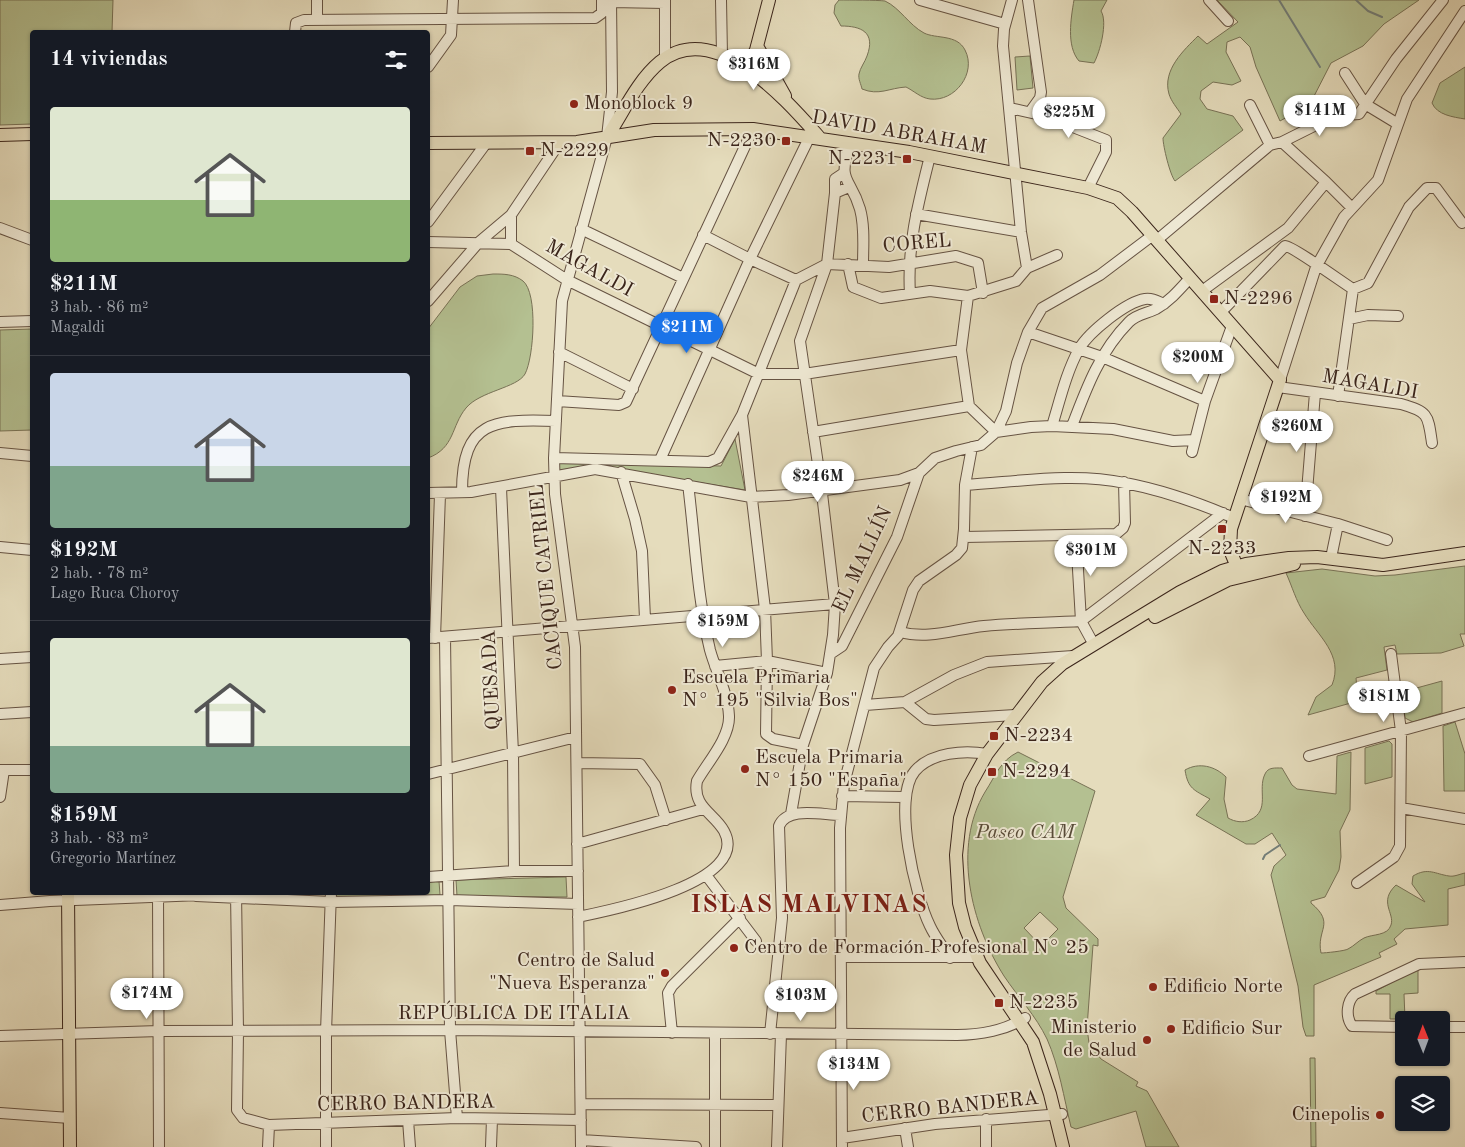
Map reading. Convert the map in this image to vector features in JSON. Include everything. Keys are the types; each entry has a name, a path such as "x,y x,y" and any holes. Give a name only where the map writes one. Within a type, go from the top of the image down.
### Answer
{"main road":[{"path":"607,138 650,72 665,58 688,50 705,50 735,59 750,58 757,46 769,0"},
{"path":"757,46 788,103 815,137"},
{"path":"735,59 788,103"},
{"path":"630,102 628,122 637,132"},
{"name":"DAVID ABRAHAM","path":"430,143 560,142 607,138 637,132 689,128 752,129 815,137 930,156 1088,188 1117,198 1155,237 1221,312 1279,384"},
{"path":"0,135 30,134"},
{"path":"1238,571 1229,544 1228,515 1240,499 1279,384"},
{"path":"1023,1020 990,980 977,957 959,903 956,854 963,805 974,775 1015,715 1042,682 1073,656 1193,585 1276,559 1331,558 1383,565 1465,553"},
{"path":"1069,1147 1036,1051 1023,1020 989,966 974,931 965,899 963,841 969,808 978,784 994,755 1024,715 1062,674 1090,653 1238,571 1320,563 1388,570 1465,560"},
{"path":"68,896 70,1147"},
{"path":"1058,1114 1062,1147"}],"street":[{"path":"317,0 317,20"},
{"path":"430,64 451,35 453,0"},
{"path":"721,0 722,55"},
{"path":"920,0 1006,24"},
{"path":"1012,0 1003,46 1021,232 1027,268"},
{"path":"1028,0 1041,92 1040,98 1030,112"},
{"path":"1209,0 1228,21"},
{"path":"430,493 440,494 500,488 595,469 688,484 751,497 788,495 900,480 919,474 935,458 981,445 996,432 1006,411 1017,363 1028,332 1042,308 1100,275 1155,237 1270,145 1282,142 1334,116 1359,114 1396,59 1442,0"},
{"path":"296,28 301,20 600,16 608,1 665,1 665,58"},
{"name":"CACIQUE CATRIEL","path":"581,1143 574,625 554,476 554,458 561,309 567,280 607,138 611,100 608,1"},
{"path":"1279,384 1316,266 1337,228 1381,175 1398,124 1416,84 1465,11"},
{"path":"1345,73 1366,104 1398,124"},
{"path":"611,100 617,105 630,102"},
{"path":"1250,105 1270,145"},
{"path":"1010,108 1030,112 1106,140 1106,152 1088,188"},
{"path":"556,401 619,405 626,402 752,129"},
{"path":"660,460 750,259 815,137"},
{"path":"430,219 487,142"},
{"path":"430,300 479,242 511,215 560,142"},
{"path":"1282,142 1352,208"},
{"path":"850,143 844,161 844,173 860,209 864,240 863,265"},
{"path":"910,294 908,264 916,214 930,156"},
{"path":"791,814 803,745 827,673 835,604 822,489 800,341 827,264 835,178 844,173"},
{"path":"1202,292 1288,228 1326,182"},
{"path":"835,193 849,187"},
{"path":"1353,289 1368,284 1409,207 1427,188 1436,188 1462,223"},
{"path":"916,214 1021,232"},
{"path":"511,215 511,244"},
{"path":"0,228 30,239"},
{"path":"581,230 684,278"},
{"path":"703,235 796,280"},
{"name":"MAGALDI","path":"430,242 511,244 567,280 759,374 804,374 961,350"},
{"path":"1221,312 1285,246 1291,246 1316,266 1353,289"},
{"path":"848,264 853,287 881,298 930,291 968,296 983,293 1016,281 1027,268 1057,255"},
{"name":"COREL","path":"827,264 889,267 956,256 974,260 980,266 983,293"},
{"path":"554,458 709,462 718,458 742,415 796,280 827,264"},
{"path":"1072,426 1087,386 1102,356 1129,322 1138,314 1164,304 1190,278"},
{"path":"1338,396 1353,289"},
{"path":"968,296 961,350 969,406 996,432"},
{"path":"1052,426 1065,381 1079,348 1117,312 1137,301 1152,299 1164,304"},
{"path":"1349,319 1368,315 1398,316"},
{"path":"0,322 30,321"},
{"path":"1192,452 1205,401 1232,326"},
{"path":"1028,332 1102,356 1205,401"},
{"path":"559,352 633,388"},
{"name":"MAGALDI","path":"1279,384 1315,393 1401,404 1421,410 1429,419 1432,443"},
{"path":"1305,516 1315,393"},
{"path":"813,432 969,406"},
{"path":"742,415 765,609 767,661 766,734 773,739 803,745"},
{"path":"462,492 462,466 470,446 480,431 512,420 556,421"},
{"path":"996,432 1052,426 1072,426 1113,429 1173,441 1195,440"},
{"path":"842,1142 840,815 842,796 874,668 900,632 913,590 920,581 956,555 962,548 965,485 972,447"},
{"path":"0,454 30,456"},
{"path":"621,472 642,551 644,619"},
{"name":"EL MALLÍN","path":"830,654 842,646 897,537 919,474"},
{"path":"965,485 1078,479 1124,482 1173,495 1228,515"},
{"path":"964,537 1116,534 1123,528 1124,482"},
{"path":"578,917 635,905 676,890 706,875 719,863 726,849 727,840 724,830 703,809 697,797 697,781 725,734 729,718 704,614 688,484"},
{"name":"QUESADA","path":"500,488 513,753 514,871"},
{"path":"440,494 436,638 446,770 450,900 450,1030 457,1118"},
{"path":"1240,499 1338,524 1387,540"},
{"path":"900,632 915,636 931,636 983,626 1081,621 1228,515"},
{"path":"1331,558 1338,524"},
{"path":"1076,535 1081,621 1094,644"},
{"path":"0,547 30,550"},
{"path":"436,638 835,604"},
{"path":"1357,883 1397,854 1401,841 1401,731 1391,654"},
{"path":"865,705 905,702 954,675 987,662 1073,656"},
{"path":"0,659 30,657"},
{"path":"715,666 767,661 827,673"},
{"path":"905,702 926,719 934,720 1015,715"},
{"path":"0,714 30,712"},
{"path":"1310,756 1465,713"},
{"path":"430,774 576,737"},
{"path":"950,958 929,925 909,857 904,797 914,771 926,763 946,754 971,751 987,754"},
{"path":"576,764 640,764 655,785 666,820"},
{"path":"0,797 2,770 30,770"},
{"path":"842,796 904,797"},
{"path":"1401,808 1465,819"},
{"path":"577,844 703,809"},
{"path":"777,1147 776,1034 782,918 779,826 782,820 791,814 840,815"},
{"path":"430,877 514,871 578,871"},
{"path":"706,875 756,941"},
{"path":"158,895 159,1147"},
{"path":"0,905 68,896 216,895"},
{"path":"237,895 238,1031"},
{"path":"268,895 578,904"},
{"path":"326,1147 326,1032 331,897"},
{"path":"672,1033 668,993 672,986 740,918"},
{"path":"841,957 977,957"},
{"path":"1395,1027 1359,1028 1350,1024 1348,1005 1350,999 1355,994 1419,964 1465,962"},
{"name":"REPÚBLICA DE ITALIA","path":"0,1036 159,1031 326,1032 450,1030 969,1035 1023,1020"},
{"path":"1450,1027 1465,1027"},
{"name":"CERRO BANDERA","path":"238,1031 237,1110 243,1118 269,1125 457,1118 581,1120"},
{"path":"715,1033 715,1147"},
{"path":"581,1104 777,1105"},
{"path":"0,1113 70,1118"},
{"name":"CERRO BANDERA","path":"842,1142 905,1128 1058,1114"},
{"path":"491,1147 492,1119"},
{"path":"408,1120 410,1147"},
{"path":"986,1120 986,1147"},
{"path":"268,1147 269,1125"},
{"path":"905,1128 908,1147"},
{"path":"581,1143 696,1147"}],"green space":[{"path":"0,0 113,0 112,30 30,30 30,124 0,125"},
{"path":"839,0 885,1 924,33 957,41 965,50 968,59 966,76 961,84 948,96 939,99 924,97 906,87 879,92 862,89 859,74 867,56 870,41 865,32 860,29 841,26 834,13 835,5"},
{"path":"1074,0 1107,0 1101,11 1104,22 1101,45 1094,63 1079,61 1072,48 1070,32"},
{"path":"1217,0 1419,0 1384,24 1363,46 1331,63 1310,104 1280,121 1256,67 1250,47 1240,37 1227,42 1226,52 1241,81 1232,85 1213,82 1201,91 1200,99 1207,109 1233,116 1243,130 1175,181 1167,160 1163,138 1181,114 1169,94 1169,77 1176,61 1198,36 1207,44 1238,22"},
{"path":"1030,56 1033,88 1017,90 1015,57"},
{"path":"1465,67 1465,119 1441,113 1432,103 1440,83"},
{"path":"505,274 523,281 528,288 533,311 533,326 528,366 521,379 472,402 461,415 448,443 437,454 430,457 430,326 460,287 477,276"},
{"path":"30,329 30,430 0,431 0,330"},
{"path":"735,439 745,490 598,466 559,473 559,462 721,466"},
{"path":"1465,566 1465,634 1460,634 1464,646 1441,653 1397,654 1395,645 1384,647 1387,670 1356,678 1358,701 1308,715 1316,697 1332,685 1335,664 1328,646 1301,608 1286,573 1322,569 1375,576"},
{"path":"1442,681 1442,713 1413,722 1405,718 1402,692"},
{"path":"1455,722 1465,754 1465,791 1444,791 1443,726"},
{"path":"1389,741 1392,744 1392,777 1365,784 1365,748"},
{"name":"Paseo CAM","path":"1018,752 1095,791 1063,897 1066,908 1098,939 1098,946 1093,945 1087,1028 1089,1043 1101,1059 1138,1082 1136,1086 1147,1091 1179,1147 1146,1147 1136,1111 1076,1129 1071,1127 1058,1071 1047,1039 1032,1014 1004,976 982,933 970,885 969,837 975,814 985,792 999,769","holes":["1040,912 1058,929 1041,946 1024,928"]},
{"path":"1351,752 1350,810 1340,831 1341,857 1339,870 1325,897 1311,901 1324,922 1320,945 1321,953 1346,950 1364,938 1387,931 1392,921 1388,907 1388,897 1396,885 1425,902 1412,884 1413,876 1418,873 1431,872 1455,876 1465,873 1465,885 1448,889 1448,925 1405,929 1394,939 1397,944 1379,953 1381,957 1314,985 1314,1036 1306,1036 1303,1027 1298,986 1271,875 1274,866 1286,855 1272,833 1255,844 1246,844 1196,815 1210,799 1190,785 1185,770 1196,766 1207,766 1222,773 1226,777 1224,799 1228,818 1245,822 1256,816 1260,811 1263,780 1268,770 1282,768 1292,785 1297,789 1336,794 1337,756"},
{"path":"566,877 567,897 457,896 456,880"},
{"path":"439,881 440,895 334,898 335,895 430,895 430,882"},
{"path":"1418,970 1418,993 1404,994 1405,1011 1395,1011 1395,1019 1390,1019 1390,994 1376,994 1376,991"},
{"path":"1310,1058 1315,1058 1316,1147 1311,1147"}],"waterway":[{"path":"1279,0 1320,67"},
{"path":"1356,0 1368,11 1382,17"},
{"path":"1263,859 1265,855 1280,845"}],"place":[{"name":"Monoblock 9","path":"574,104"},
{"name":"N-2230","path":"786,141"},
{"name":"N-2229","path":"530,151"},
{"name":"N-2231","path":"907,159"},
{"name":"N-2296","path":"1214,299"},
{"name":"N-2233","path":"1222,529"},
{"name":"Escuela Primaria N° 195 \"Silvia Bos\"","path":"672,690"},
{"name":"N-2234","path":"994,736"},
{"name":"Escuela Primaria N° 150 \"España\"","path":"745,769"},
{"name":"N-2294","path":"992,772"},
{"name":"Centro de Formación Profesional N° 25","path":"734,948"},
{"name":"Centro de Salud \"Nueva Esperanza\"","path":"665,973"},
{"name":"Edificio Norte","path":"1153,987"},
{"name":"N-2235","path":"999,1003"},
{"name":"Edificio Sur","path":"1171,1029"},
{"name":"Ministerio de Salud","path":"1147,1040"},
{"name":"Cinepolis","path":"1380,1115"}],"district":[{"name":"ISLAS MALVINAS","path":"809,905"}]}
